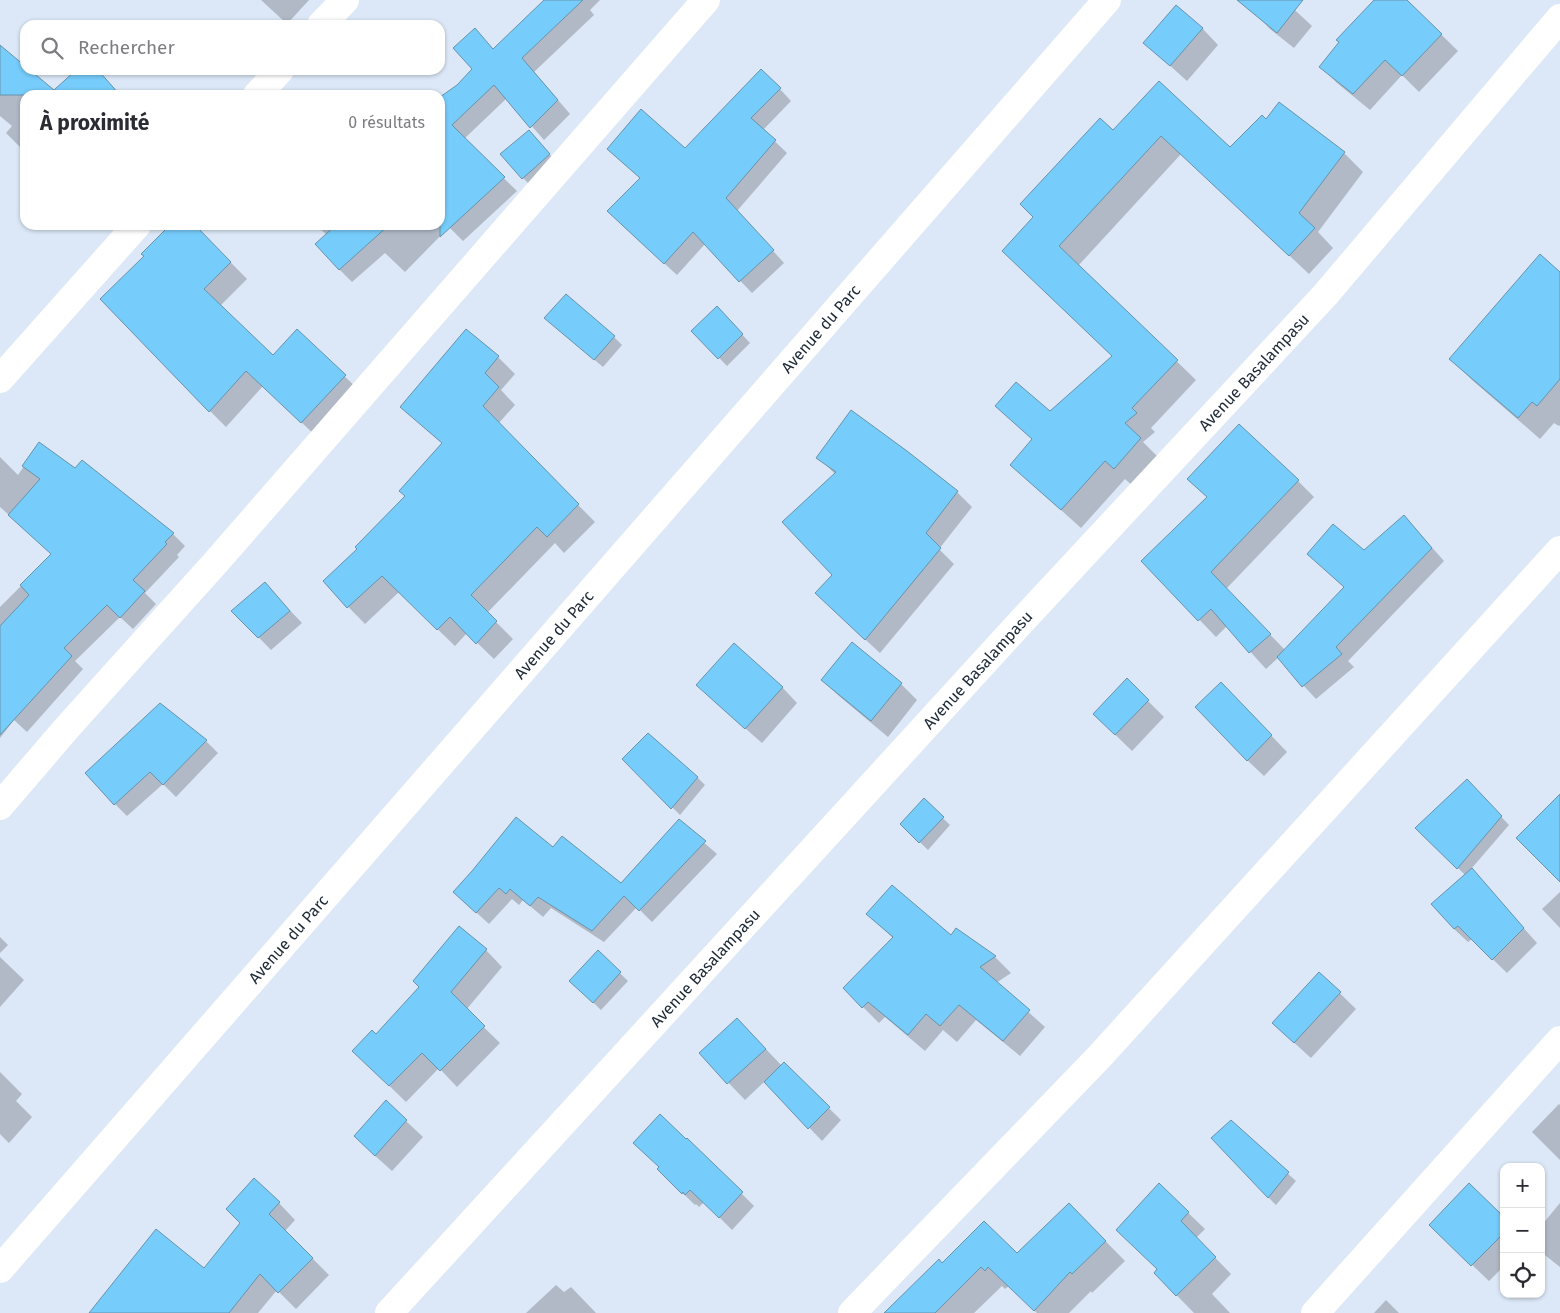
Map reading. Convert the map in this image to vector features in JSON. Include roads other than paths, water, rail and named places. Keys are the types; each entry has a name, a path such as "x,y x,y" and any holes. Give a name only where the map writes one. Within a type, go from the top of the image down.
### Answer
{"street":[{"path":"326,20 344,0"},
{"path":"0,806 65,730 217,561 706,0"},
{"name":"Avenue du Parc","path":"0,1269 1107,0"},
{"name":"Avenue Basalampasu","path":"389,1313 1008,636 1326,294 1560,18"},
{"path":"262,90 275,75"},
{"path":"0,379 133,230"},
{"path":"852,1313 1100,1056 1560,550"},
{"path":"1315,1313 1560,1040"}]}
